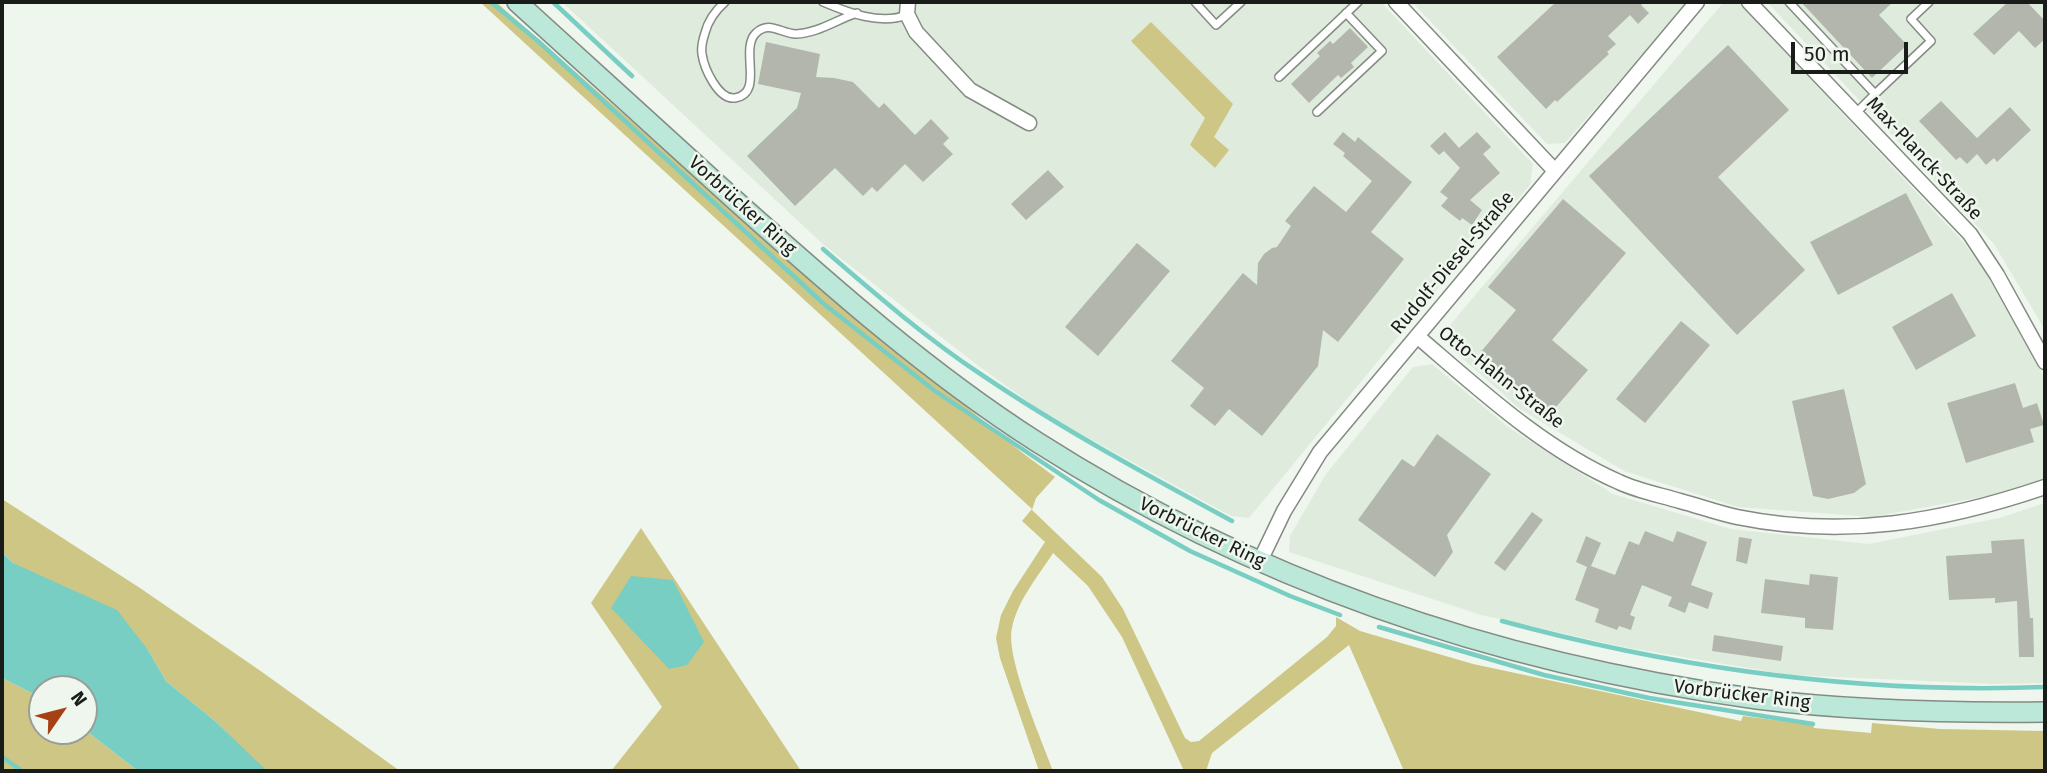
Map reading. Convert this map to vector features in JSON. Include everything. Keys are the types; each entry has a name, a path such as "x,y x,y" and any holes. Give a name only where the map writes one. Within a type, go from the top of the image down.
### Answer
{"main road":[{"name":"Vorbrücker Ring","path":"517,2 808,266 913,353 1037,442 1142,504 1259,563 1460,637 1647,682 1761,699 1864,709 1949,713 2045,712"}],"street":[{"path":"1396,2 1555,171"},
{"name":"Rudolf-Diesel-Straße","path":"1259,563 1284,511 1315,460 1696,2"},
{"name":"Max-Planck-Straße","path":"1749,2 1970,234 1997,275 2045,362"},
{"path":"907,8 916,32 970,90 1029,123"},
{"name":"Otto-Hahn-Straße","path":"1417,336 1514,418 1561,450 1620,483 1736,517 1806,527 1871,527 1940,517 1997,503 2045,487"}],"lane":[{"path":"725,2 712,18 704,35 702,54 717,88 725,96 735,98 748,88 752,67 748,54 750,40 758,30 770,26 793,34 813,31 834,20 857,13"},
{"path":"823,2 881,20 895,19 907,8"},
{"path":"1195,2 1216,25 1241,2"},
{"path":"1279,77 1358,2"},
{"path":"1789,2 1875,94"},
{"path":"1855,113 1931,41 1911,19 1929,2"},
{"path":"1317,112 1382,51 1346,13"}],"shaded area":[{"path":"480,2 496,2 804,273 1055,477 1036,498 1032,510 1102,577 1123,609 1185,738 1191,742 1199,741 1327,637 1336,626 1336,617 1360,631 1473,664 1741,721 1743,716 1813,725 1814,728 1871,733 1872,723 1940,729 2045,731 2045,771 1404,771 1349,645 1212,753 1206,771 1184,771 1122,637 1088,586 1053,553 1023,598 1012,628 1011,641 1019,678 1053,771 1039,771 1000,658 996,638 1001,615 1013,591 1045,542 1022,521 1032,509"},
{"path":"562,2 1381,2 1533,164 1530,185 1495,225 1475,243 1249,518 1231,516 1048,416 976,364 824,245"},
{"path":"1412,2 1688,2 1565,143 1547,144"},
{"path":"1738,2 1965,244 1987,275 2045,379 2045,480 1993,495 1872,517 1738,507 1624,471 1520,409 1452,349 1449,326 1723,3"},
{"path":"1767,2 2045,2 2045,330 1994,244"},
{"path":"1151,22 1233,104 1214,137 1229,150 1215,168 1190,145 1205,118 1131,41"},
{"path":"1432,364 1508,427 1613,494 1731,529 1869,544 1999,518 2045,503 2045,683 1994,684 1790,675 1623,647 1481,615 1289,552 1290,536 1326,474 1413,367"},
{"path":"2,499 140,588 400,771 264,770 215,721 166,681 148,650 13,563 2,552"},
{"path":"641,528 801,771 611,771 662,707 591,603"},
{"path":"2,678 28,691 28,745 98,745 98,740 138,771 2,771"}],"water":[{"path":"2,552 13,563 117,610 148,650 166,681 215,721 267,771 138,771 98,740 98,675 28,675 28,691 2,678"},
{"path":"631,576 673,580 704,642 687,665 669,669 611,608"}],"building":[{"path":"1556,2 1645,2 1641,5 1649,13 1638,24 1630,15 1608,36 1616,44 1607,52 1609,54 1546,109 1497,57"},
{"path":"1801,2 1893,2 1879,15 1907,45 1872,78"},
{"path":"2008,2 2027,2 2045,21 2045,39 2035,48 2019,31 1994,55 1973,34"},
{"path":"1350,28 1368,47 1351,63 1354,67 1341,78 1338,75 1309,103 1291,84 1320,56 1317,53 1330,41 1333,44"},
{"path":"766,42 820,54 816,77 853,82 879,108 884,103 915,135 931,119 949,138 943,144 953,154 923,182 905,164 877,192 872,187 863,196 835,168 795,206 747,156 797,108 801,93 758,84"},
{"path":"1728,45 1789,110 1718,177 1805,270 1737,335 1589,176"},
{"path":"1941,101 1977,138 2010,107 2031,130 1997,162 1994,158 1986,165 1977,154 1967,164 1960,157 1956,160 1919,121"},
{"path":"1343,132 1355,142 1358,137 1412,182 1371,232 1404,259 1338,342 1323,330 1318,366 1262,436 1229,409 1215,426 1190,406 1204,388 1171,361 1243,273 1257,285 1258,263 1264,254 1277,247 1291,226 1285,221 1314,186 1346,212 1372,181 1333,144"},
{"path":"1445,132 1459,148 1477,132 1491,147 1483,154 1500,173 1470,200 1482,210 1472,225 1462,218 1460,221 1441,206 1448,198 1440,192 1460,168 1444,151 1439,155 1430,146"},
{"path":"1048,170 1064,187 1026,220 1011,204"},
{"path":"1906,193 1933,245 1838,295 1810,242"},
{"path":"1563,199 1626,253 1552,340 1588,370 1550,414 1479,354 1516,310 1488,287"},
{"path":"1137,243 1170,271 1098,356 1065,327"},
{"path":"1952,293 1976,336 1916,370 1892,327"},
{"path":"1681,321 1710,345 1645,423 1616,399"},
{"path":"2015,383 2023,408 2037,403 2044,425 2030,429 2034,442 1966,463 1947,403"},
{"path":"1844,389 1866,484 1854,493 1828,499 1813,496 1792,401"},
{"path":"1437,434 1491,474 1447,535 1453,552 1435,577 1358,520 1402,459 1414,467"},
{"path":"1532,512 1543,520 1505,571 1494,563"},
{"path":"1645,531 1673,542 1677,531 1707,542 1691,585 1713,593 1708,609 1689,602 1685,613 1668,606 1672,597 1642,585 1630,615 1635,617 1631,630 1619,626 1617,630 1595,622 1599,609 1575,600 1587,567 1576,562 1586,536 1601,543 1591,566 1615,575 1629,541 1639,545"},
{"path":"1739,537 1752,539 1747,564 1736,561"},
{"path":"2024,539 2030,618 2033,618 2034,657 2019,657 2017,601 1995,603 1995,598 1949,600 1946,556 1992,553 1991,541"},
{"path":"1810,574 1838,577 1833,630 1805,628 1805,618 1761,613 1765,579 1809,585"},
{"path":"1714,635 1783,646 1781,661 1712,651"}],"waterway":[{"path":"491,2 539,42 824,304 935,391 1099,500 1190,551 1290,596 1340,615"},
{"path":"553,2 632,76"},
{"path":"823,249 961,361 1012,395 1074,433 1232,521"},
{"path":"1502,621 1636,653 1771,675 1907,686 2045,687"},
{"path":"1379,627 1544,675 1649,698 1813,724"},
{"path":"2,757 22,771"}]}
